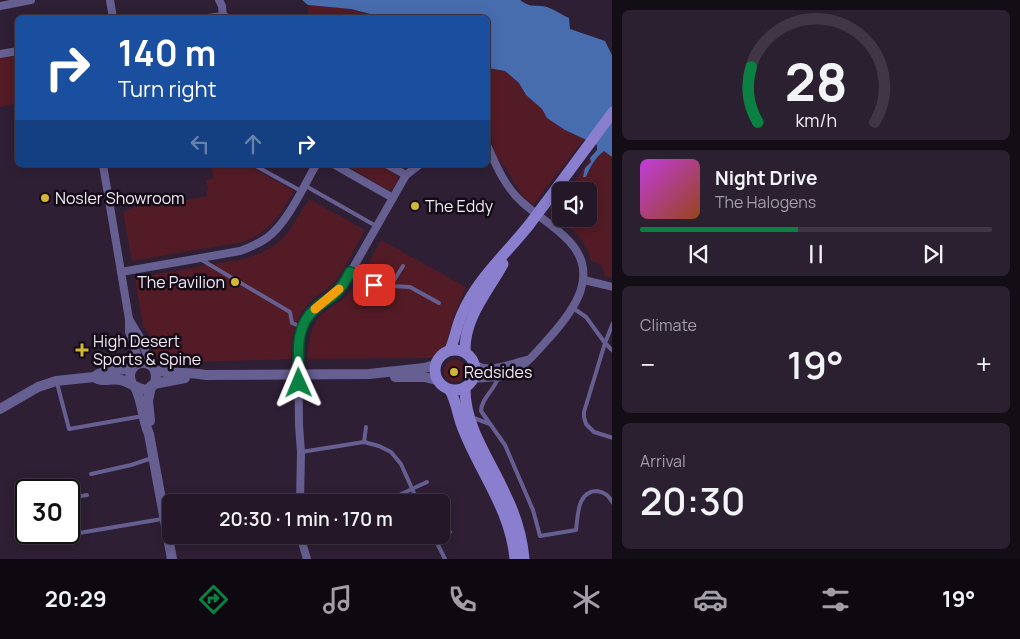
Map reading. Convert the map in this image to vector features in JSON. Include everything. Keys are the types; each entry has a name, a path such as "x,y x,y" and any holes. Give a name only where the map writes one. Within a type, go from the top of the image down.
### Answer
{"main road":[{"path":"450,350 461,315 474,292 529,225 612,112"},
{"path":"465,352 466,334 475,310 512,246"},
{"path":"450,350 465,352 475,364 476,372 474,378 465,389 458,391 442,387 437,380 435,365 444,353 450,350"},
{"path":"465,389 465,401 469,416 516,520 524,559"},
{"path":"450,390 464,432 505,514 512,538 515,559"}],"street":[{"path":"0,6 31,0"},
{"path":"110,0 112,15"},
{"path":"219,0 224,15"},
{"path":"0,54 15,52"},
{"path":"474,378 499,377 519,369 553,334 572,308 580,295 584,280 581,261 569,241 520,201 494,162 490,152"},
{"path":"102,167 129,319 129,332 137,354 129,375 139,398 145,426 150,434"},
{"path":"121,272 240,251 255,246 269,237 280,226 315,167"},
{"path":"339,167 393,198"},
{"path":"392,167 406,175"},
{"path":"300,494 298,344 302,327 313,310 336,293 406,175 416,167"},
{"path":"584,280 612,287"},
{"path":"129,319 141,339 156,379 148,401 150,434 162,502"},
{"path":"475,364 481,368 493,368 527,360"},
{"path":"0,409 38,387 56,381 94,377 99,373 140,363 169,373 205,375"},
{"path":"369,374 435,365"},
{"path":"94,377 100,381 119,379 143,390 153,385 205,375 369,374 437,380"},
{"path":"169,544 172,559"},
{"path":"302,544 307,559"}],"lane":[{"path":"258,167 376,226"},
{"path":"198,258 290,312 292,323 302,327"},
{"path":"392,286 403,266"},
{"path":"350,272 374,285 410,287 439,303"},
{"path":"572,308 586,316 612,351"},
{"path":"612,323 584,412 586,424 594,432 612,438"},
{"path":"499,377 481,405 481,410 505,445 533,510 540,536 576,530 580,505 582,500 590,493 600,492 605,494 612,503"},
{"path":"56,381 69,429 143,416"},
{"path":"469,416 490,424"},
{"path":"364,442 366,427"},
{"path":"301,452 364,442 379,446 391,452 401,464 415,494"},
{"path":"91,474 131,465 154,457"},
{"path":"401,494 427,482"},
{"path":"80,496 87,495"},
{"path":"80,533 162,519"},
{"path":"438,544 445,559"}],"shaded area":[{"path":"308,5 351,9 374,15 309,15"},
{"path":"15,56 15,103 0,107 0,58"},
{"path":"490,68 505,71 519,83 526,95 542,109 543,113 573,134 584,139 533,205 521,194 505,167 496,157 490,131"},
{"path":"604,151 612,157 612,278 605,276 601,266 591,261 583,242 570,227 597,227 597,182 576,182 590,158 591,162 585,168 586,177"},
{"name":"The Pavilion","path":"211,167 252,167 294,191 273,222 252,238 242,242 132,261 123,212 151,200 154,206 183,201 183,195 185,194 187,200 207,196 206,180 213,178"},
{"path":"349,167 383,167 397,175 398,180 393,189 389,190"},
{"name":"The Pavilion","path":"309,199 365,230 336,280 315,297 303,310 294,333 291,359 161,363 155,354 150,336 143,326 135,278 243,259 261,253 275,245 288,233"},
{"path":"381,240 466,287 454,316 446,345 431,358 308,359 310,338 317,320 349,293"},
{"path":"455,360 463,363 466,371 463,379 455,382 447,379 444,371 447,363"}],"water":[{"path":"302,0 520,0 534,6 547,7 569,18 570,29 605,41 612,55 612,157 604,151 593,163 586,177 583,177 585,168 591,162 590,158 597,150 597,145 565,130 547,118 542,109 526,95 519,83 505,71 490,68 490,15 374,15 351,9 308,5"}],"slow traffic":[{"path":"315,309 339,289"}],"place":[{"name":"Nosler Showroom","path":"45,198"},
{"name":"The Eddy","path":"415,206"},
{"name":"The Pavilion","path":"235,282"},
{"name":"High Desert Sports & Spine","path":"82,350"},
{"name":"Redsides","path":"454,372"}],"route":[{"path":"299,383 298,344 304,322 313,310 336,293 350,272 374,285"}]}
